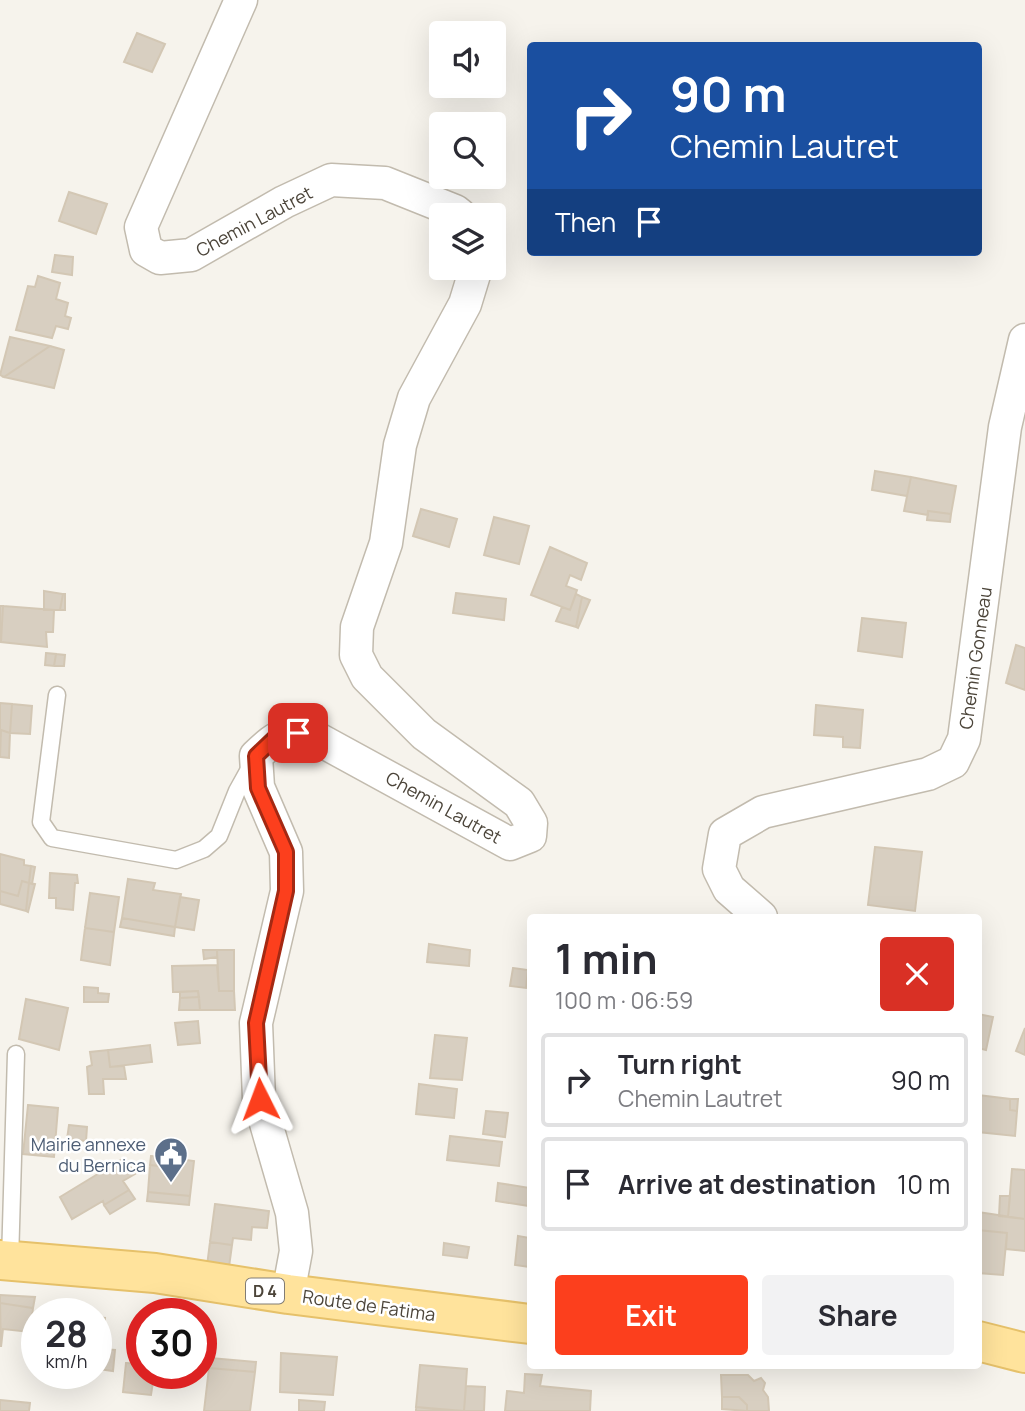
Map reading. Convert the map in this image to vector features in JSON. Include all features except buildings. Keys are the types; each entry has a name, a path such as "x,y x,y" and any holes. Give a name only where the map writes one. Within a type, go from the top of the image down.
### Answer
{"main road":[{"name":"Route de Fatima","path":"5,1261 155,1273 288,1294 527,1324"},
{"path":"982,1342 1025,1353"}],"street":[{"name":"Chemin Lautret","path":"241,0 141,227 146,250 160,258 191,255 284,202 331,180 385,183 435,203"},
{"name":"Chemin Lautret","path":"256,756 277,736 298,733 320,740 510,844 530,836 531,823 519,803 424,734 367,677 356,655 357,627 386,543 400,445 414,398 465,304 472,280"},
{"name":"Chemin Gonneau","path":"758,914 729,889 719,869 725,834 763,812 928,774 953,762 959,750 964,739 1005,427 1025,340"},
{"path":"256,756 258,788 286,852 286,891 256,1023 260,1099 292,1213 296,1251 288,1294"}],"lane":[{"path":"57,695 41,822 52,838 176,860 204,849 219,836 237,791 256,756"},
{"path":"5,1261 16,1054"}],"place":[{"name":"Mairie annexe du Bernica","path":"171,1184"}],"route":[{"path":"260,1099 256,1023 286,891 286,852 258,788 256,756 277,736 298,733"}]}
